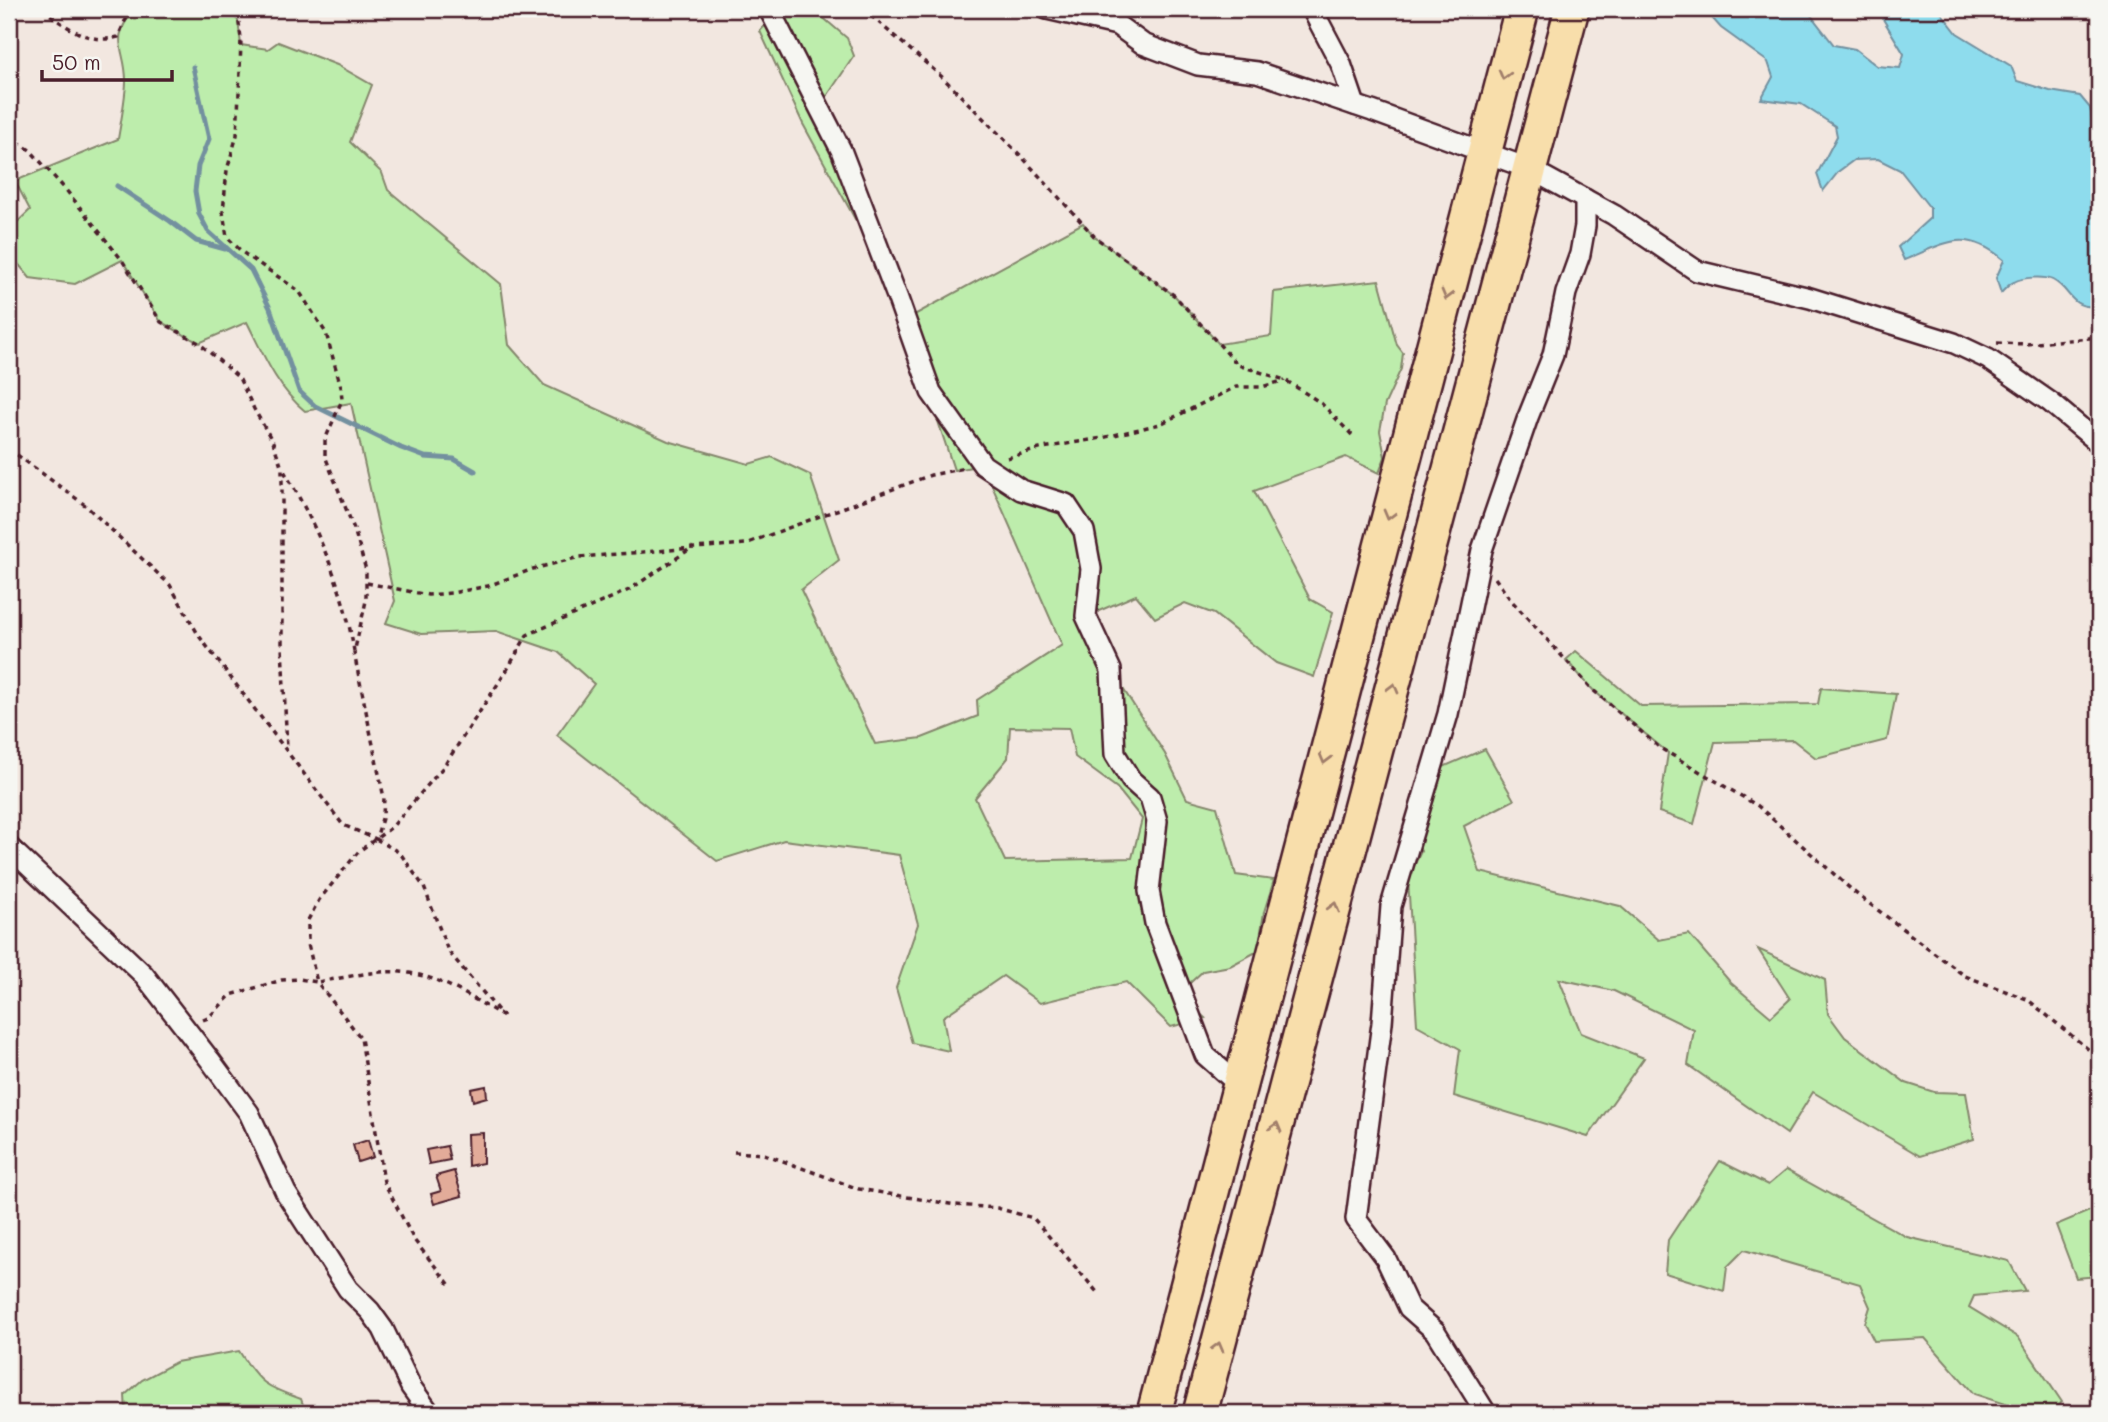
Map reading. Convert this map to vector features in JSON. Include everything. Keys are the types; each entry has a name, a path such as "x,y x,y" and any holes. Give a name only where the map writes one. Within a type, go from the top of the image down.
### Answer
{"highway":[{"path":"1154,1413 1522,9"},
{"path":"1200,1413 1572,9"}],"street":[{"path":"769,9 841,150 930,392 983,465 1021,490 1066,504 1084,531 1091,569 1086,616 1111,670 1115,754 1131,780 1150,797 1157,821 1149,891 1155,923 1205,1055 1240,1086"},
{"path":"1047,9 1117,25 1143,44 1198,65 1257,72 1530,169 1614,215 1697,271 1810,298 1954,343 1988,359 2050,402 2099,443"},
{"path":"1312,9 1341,64 1355,105"},
{"path":"1486,1413 1435,1331 1409,1308 1386,1259 1356,1219 1382,1023 1391,906 1448,714 1482,550 1553,355 1566,293 1580,254 1585,226 1585,199"},
{"path":"9,848 144,975 249,1113 286,1193 348,1289 383,1329 411,1387 429,1412"}],"path":[{"path":"43,9 76,33 95,39 118,37 125,21 135,9"},
{"path":"237,9 241,38 240,71 237,135 228,170 223,212 227,237 242,252 299,291 326,332 342,400 325,440 325,456 354,529 366,570 362,629 354,653"},
{"path":"863,9 950,85 1022,157 1095,237 1175,296 1238,365 1285,380 1321,402 1352,435"},
{"path":"9,136 30,150 66,190 122,260 161,322 199,343 239,378 274,442 282,468 304,504 322,544 349,619 384,798 383,815 376,839"},
{"path":"1990,343 2027,344 2099,337"},
{"path":"366,583 428,595 452,593 488,586 533,569 580,557 745,544 931,475 1160,424 1236,387 1262,387 1285,380"},
{"path":"9,449 85,505 170,584 199,636 269,731 287,750 344,825 400,853 424,887 448,950 502,1015 446,984 408,973 372,974 317,982 282,980 231,995 208,1018 198,1022 180,1021"},
{"path":"282,468 282,647 287,750"},
{"path":"450,1286 414,1240 384,1182 361,1038 317,982 308,944 308,920 319,900 359,851 392,827 444,766 527,635 629,590 693,547"},
{"path":"1482,550 1489,568 1510,600 1593,690 1660,748 1758,806 1854,892 1965,976 2027,999 2099,1058"},
{"path":"734,1152 764,1154 859,1189 956,1205 997,1208 1033,1218 1097,1292"}],"green space":[{"path":"135,9 223,9 238,20 241,45 268,49 278,42 337,65 372,85 350,142 382,173 388,190 501,284 509,345 544,385 668,441 749,464 772,457 810,475 839,560 801,590 875,744 922,738 978,716 977,700 1062,645 983,465 954,470 905,320 1083,223 1095,237 1175,296 1219,344 1271,336 1274,292 1379,280 1397,345 1403,353 1401,369 1385,404 1380,431 1385,457 1379,473 1346,457 1254,491 1310,599 1333,612 1314,677 1276,663 1214,614 1185,603 1155,618 1136,595 1087,616 1111,670 1165,754 1187,799 1217,807 1236,875 1274,880 1264,912 1258,951 1230,966 1203,971 1178,994 1205,1018 1171,1027 1126,982 1040,1003 1003,976 943,1017 949,1051 912,1043 896,988 918,924 899,855 784,840 717,861 557,735 594,684 558,652 496,631 421,634 386,623 395,601 351,403 305,411 286,392 247,322 199,343 161,322 122,260 75,284 30,278 9,253 9,230 30,210 15,181 118,139 126,83 120,38","holes":["1010,727 1069,728 1075,757 1117,788 1142,819 1132,858 1005,861 975,798 1008,758"]},
{"path":"769,9 813,9 847,38 854,56 819,108 866,215 855,219 803,124 760,31 773,17"},
{"path":"1576,651 1641,706 1818,704 1821,688 1896,694 1887,740 1816,758 1793,740 1715,742 1694,824 1659,812 1668,753 1593,690 1566,660"},
{"path":"1485,749 1514,800 1464,826 1480,872 1620,906 1659,940 1689,934 1731,983 1771,1017 1790,999 1758,949 1825,980 1828,1014 1845,1037 1906,1083 1934,1092 1966,1093 1974,1139 1920,1156 1813,1092 1787,1134 1688,1065 1694,1030 1614,991 1559,979 1581,1033 1644,1058 1588,1137 1454,1096 1460,1049 1417,1025 1408,879 1421,851 1404,826 1434,800 1429,773"},
{"path":"1720,1161 1768,1185 1786,1170 1907,1237 2009,1261 2025,1291 1974,1296 1969,1307 2018,1337 2062,1402 2049,1413 2032,1413 1974,1394 1925,1338 1874,1341 1865,1323 1870,1307 1860,1284 1744,1250 1727,1267 1724,1291 1665,1273 1668,1240"},
{"path":"2099,1207 2099,1276 2076,1278 2056,1225"},
{"path":"239,1351 252,1371 264,1382 301,1399 306,1413 126,1413 125,1395 142,1380 176,1362"}],"water":[{"path":"1704,9 1806,9 1834,45 1855,49 1877,66 1900,68 1904,54 1883,19 1891,9 1939,10 1957,33 2011,66 2017,81 2080,96 2090,108 2092,118 2099,120 2099,306 2076,302 2059,284 2044,278 2018,280 2001,293 1996,278 2004,260 1978,244 1966,241 1944,244 1904,260 1898,247 1930,218 1930,208 1900,170 1878,159 1854,160 1839,171 1823,191 1817,174 1837,136 1835,126 1801,104 1761,99 1773,77 1768,62 1721,28"}],"building":[{"path":"486,1086 487,1097 473,1101 471,1089"},
{"path":"483,1133 483,1163 468,1166 467,1134"},
{"path":"368,1140 373,1157 358,1162 353,1145"},
{"path":"447,1146 450,1160 429,1164 426,1150"},
{"path":"454,1171 462,1196 434,1204 431,1194 441,1191 436,1176"}],"waterway":[{"path":"193,67 209,139 198,166 195,191 199,214 208,231 251,270 270,308 299,391 315,406 401,448 425,457 454,459 475,471"},
{"path":"117,186 196,241 225,249"}]}
